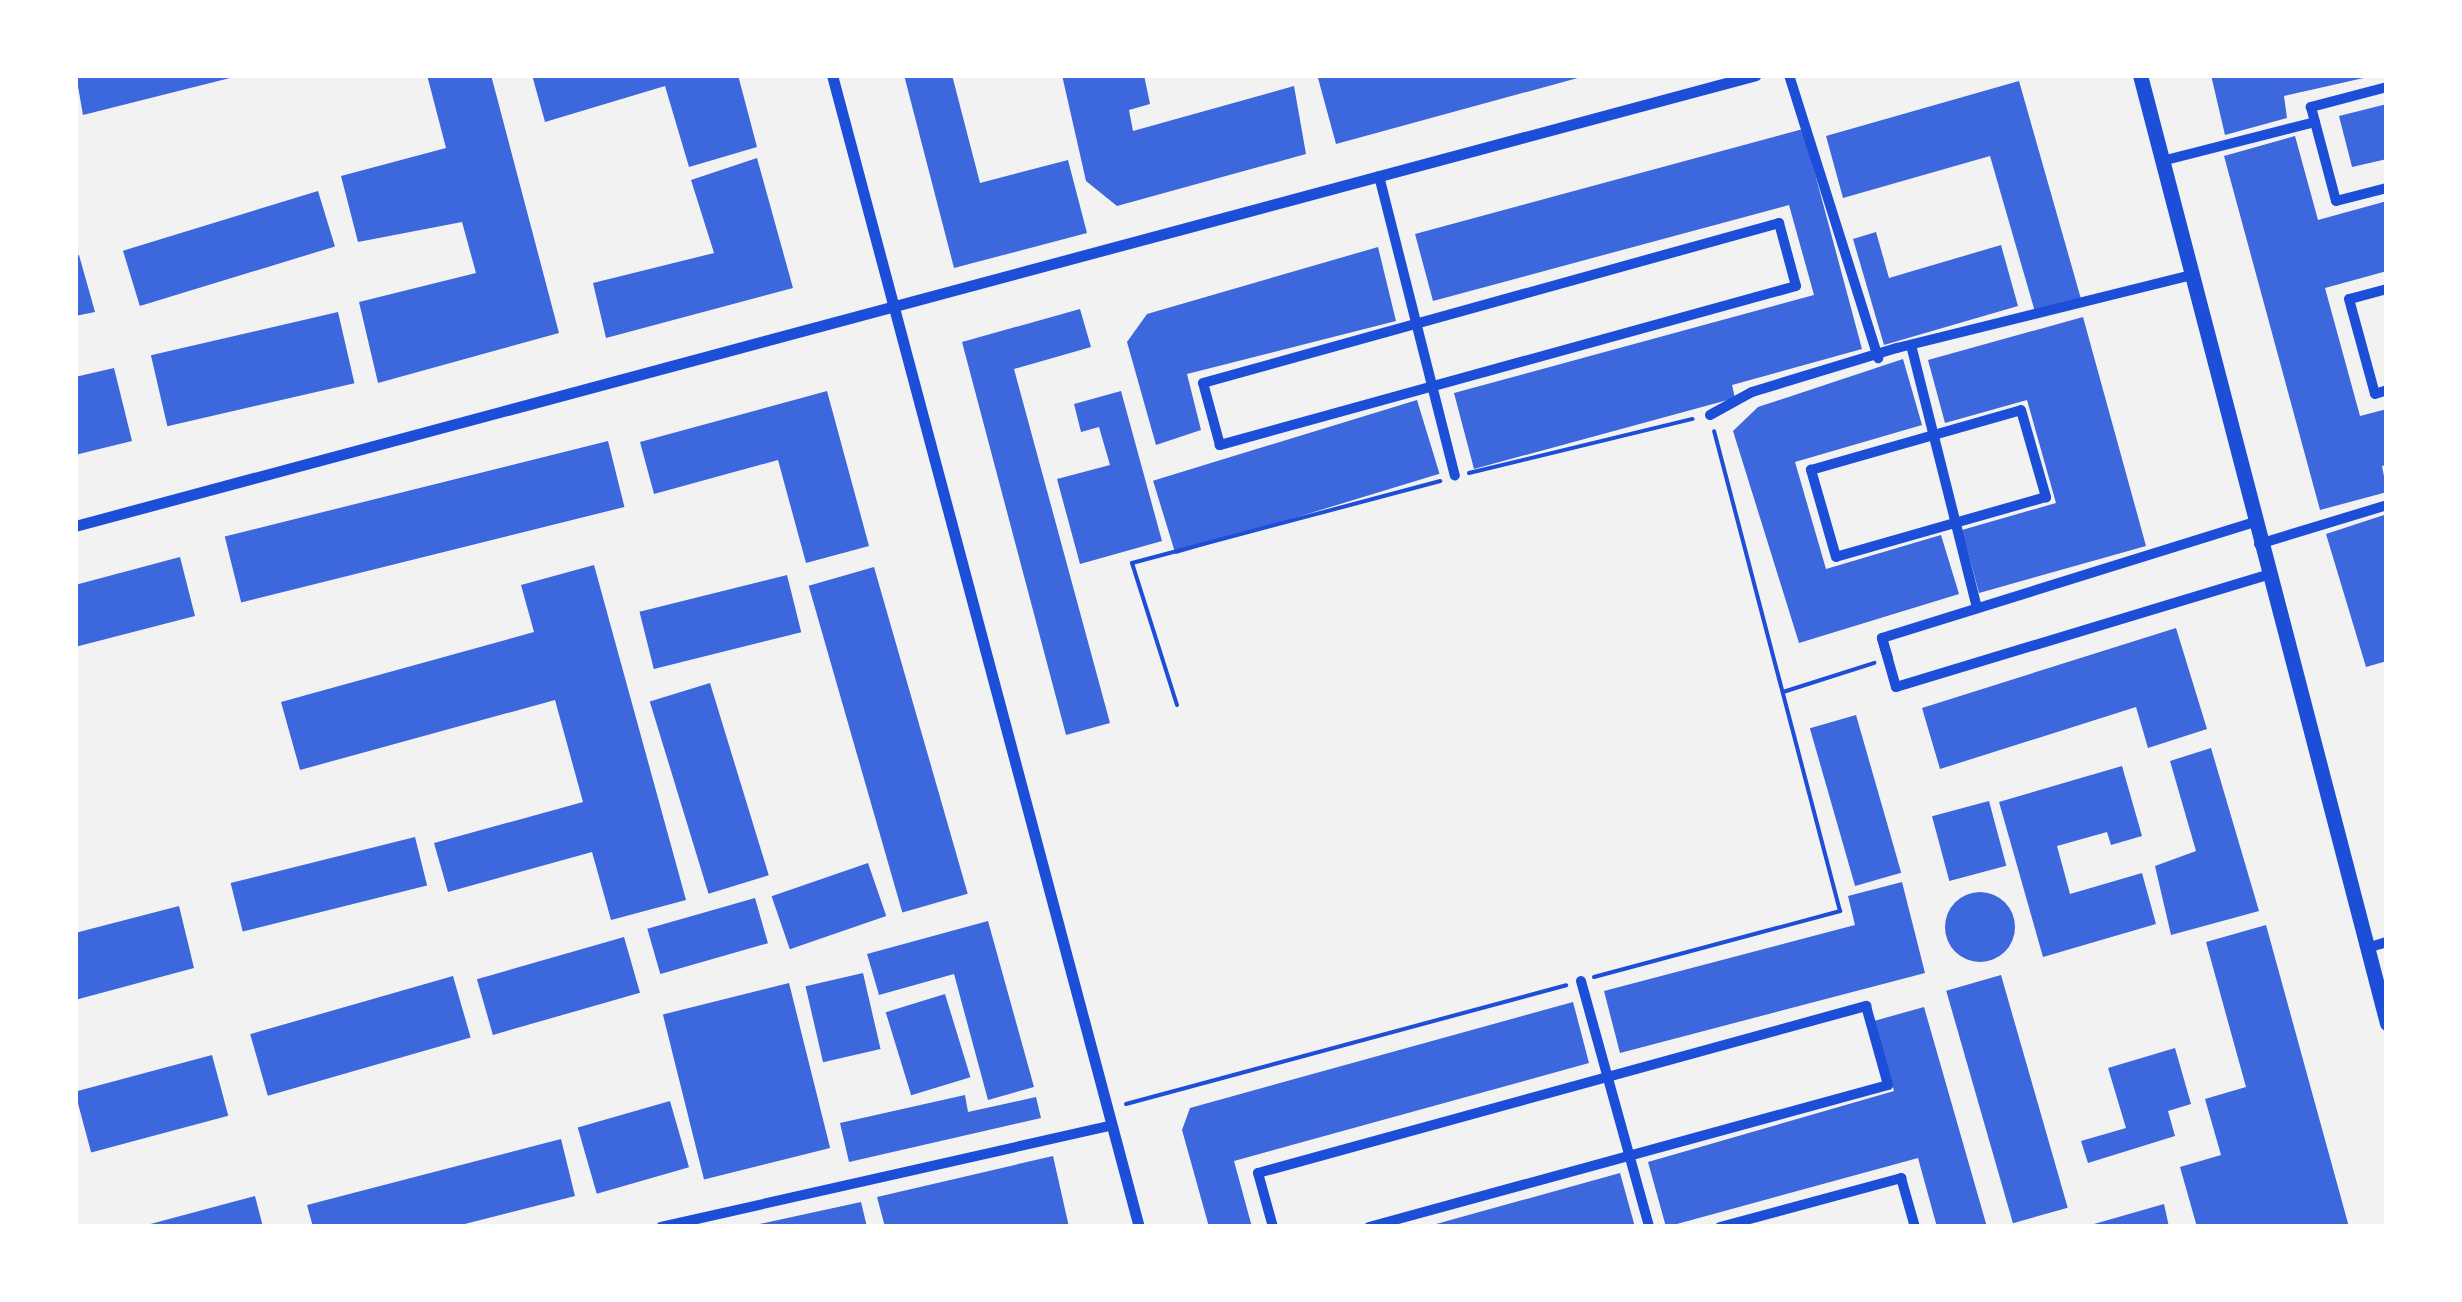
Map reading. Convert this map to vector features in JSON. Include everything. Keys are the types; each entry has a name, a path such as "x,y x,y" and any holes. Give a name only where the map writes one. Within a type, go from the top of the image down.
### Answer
{"main road":[{"path":"2140,75 2252,523 2387,1023"}],"street":[{"path":"832,75 1139,1227"},
{"path":"75,526 1756,75"},
{"path":"1790,75 1878,358"},
{"path":"2387,87 2312,107 2336,202 2387,188"},
{"path":"2162,160 2315,122"},
{"path":"1378,176 1456,476"},
{"path":"1779,223 1796,286 1434,386 1220,445 1203,383 1779,223"},
{"path":"1710,415 1752,392 2190,275"},
{"path":"2387,289 2349,300 2375,394 2387,390"},
{"path":"1912,349 1978,608"},
{"path":"2020,410 2046,498 1956,523 1836,558 1811,470 2020,410"},
{"path":"2259,544 2387,506"},
{"path":"1882,638 2252,523"},
{"path":"1882,638 1896,688 2268,575"},
{"path":"1882,638 1888,658"},
{"path":"2367,948 2387,942"},
{"path":"1581,980 1649,1227"},
{"path":"1273,1227 1258,1173 1866,1006 1888,1085 1369,1227"},
{"path":"661,1227 1112,1125"},
{"path":"1720,1227 1902,1178 1915,1227"}],"path":[{"path":"1107,1109 1840,911 1710,415 1456,476 1132,563 1178,705"},
{"path":"1782,692 1888,658"}],"building":[{"path":"76,75 238,75 238,76 83,115"},
{"path":"427,75 491,75 559,333 378,383 359,302 476,273 462,222 358,242 341,176 446,148"},
{"path":"532,75 738,75 757,147 689,167 665,86 545,122"},
{"path":"904,75 952,75 980,183 1068,160 1087,233 954,268"},
{"path":"1062,75 1144,75 1150,104 1129,110 1133,131 1294,86 1306,154 1117,206 1086,181"},
{"path":"2211,75 2368,77 2284,96 2287,118 2225,135"},
{"path":"1585,76 1336,144 1318,78"},
{"path":"2019,81 2081,299 2035,312 1990,156 1843,198 1826,136"},
{"path":"2387,104 2387,159 2352,167 2339,116"},
{"path":"1803,129 1862,349 1732,385 1735,398 1474,469 1454,393 1814,295 1789,205 1433,301 1415,234"},
{"path":"2295,136 2318,220 2387,201 2387,271 2325,288 2360,416 2387,409 2387,465 2382,466 2387,492 2320,510 2224,156"},
{"path":"757,158 793,288 606,338 593,283 714,253 691,180"},
{"path":"318,191 335,246 140,306 123,251"},
{"path":"1876,232 1889,278 2001,245 2018,306 1884,345 1853,239"},
{"path":"1378,247 1396,321 1187,374 1201,430 1156,445 1127,342 1147,314"},
{"path":"79,255 95,312 75,316 75,256"},
{"path":"1080,309 1091,347 1014,369 1110,723 1066,735 962,342"},
{"path":"338,312 354,383 167,426 151,355"},
{"path":"2083,317 2146,546 1979,593 1962,530 2056,503 2027,400 1945,423 1928,360"},
{"path":"1903,359 1922,425 1795,462 1826,569 1941,535 1959,594 1799,643 1733,431 1758,407"},
{"path":"114,368 132,441 75,455 75,377"},
{"path":"827,391 869,546 806,563 778,460 654,494 640,442"},
{"path":"1121,391 1162,541 1080,564 1057,479 1110,465 1099,427 1081,432 1074,404"},
{"path":"1417,400 1440,474 1176,554 1153,481"},
{"path":"608,441 624,507 241,603 225,537"},
{"path":"2387,514 2387,661 2366,667 2326,534"},
{"path":"180,557 195,616 75,647 75,585"},
{"path":"594,565 686,900 611,920 592,852 448,892 434,843 583,802 555,700 300,770 281,702 534,632 521,585"},
{"path":"874,567 968,894 902,913 809,586"},
{"path":"787,575 801,632 654,669 640,612"},
{"path":"2176,628 2207,729 2148,748 2136,707 1940,769 1922,708"},
{"path":"710,683 769,875 709,894 650,701"},
{"path":"1856,715 1901,873 1855,886 1810,728"},
{"path":"2211,748 2259,911 2171,935 2155,866 2196,851 2170,761"},
{"path":"2122,766 2142,836 2111,845 2107,832 2057,846 2070,894 2142,873 2156,924 2043,957 1999,802"},
{"path":"1989,801 2006,866 1949,881 1932,816"},
{"path":"415,837 427,886 243,931 231,883"},
{"path":"868,863 886,916 790,949 772,896"},
{"path":"1902,882 1925,973 1620,1053 1604,991 1855,925 1848,896"},
{"path":"1980,892 2004,903 2015,927 2004,951 1980,962 1956,951 1945,927 1956,903"},
{"path":"755,898 768,943 660,974 647,929"},
{"path":"179,906 194,968 75,1000 75,933"},
{"path":"988,921 1034,1087 988,1100 954,974 879,995 867,954"},
{"path":"2266,925 2349,1227 2197,1227 2180,1167 2221,1155 2205,1099 2246,1087 2206,942"},
{"path":"624,937 640,993 493,1035 477,979"},
{"path":"863,973 881,1049 823,1062 806,986"},
{"path":"2001,975 2068,1208 2013,1223 1946,991"},
{"path":"453,976 471,1038 268,1096 250,1034"},
{"path":"789,983 830,1148 704,1179 663,1014"},
{"path":"945,994 970,1077 911,1095 886,1012"},
{"path":"1573,1002 1589,1063 1234,1161 1252,1227 1209,1227 1182,1130 1190,1108"},
{"path":"1924,1007 1987,1227 1937,1227 1918,1158 1666,1227 1648,1162 1894,1091 1874,1021"},
{"path":"2175,1048 2191,1104 2168,1111 2175,1136 2088,1163 2081,1141 2126,1128 2108,1068"},
{"path":"212,1055 228,1116 91,1153 75,1092"},
{"path":"965,1095 968,1112 1036,1097 1041,1118 849,1162 840,1123"},
{"path":"670,1101 689,1167 597,1194 578,1127"},
{"path":"561,1139 575,1196 453,1227 313,1227 307,1205"},
{"path":"1053,1156 1069,1227 885,1227 877,1197"},
{"path":"1620,1173 1635,1227 1429,1227 1429,1226"},
{"path":"255,1196 263,1227 143,1226"},
{"path":"861,1202 867,1227 755,1225"},
{"path":"2164,1204 2169,1227 2087,1227 2087,1226"}]}
